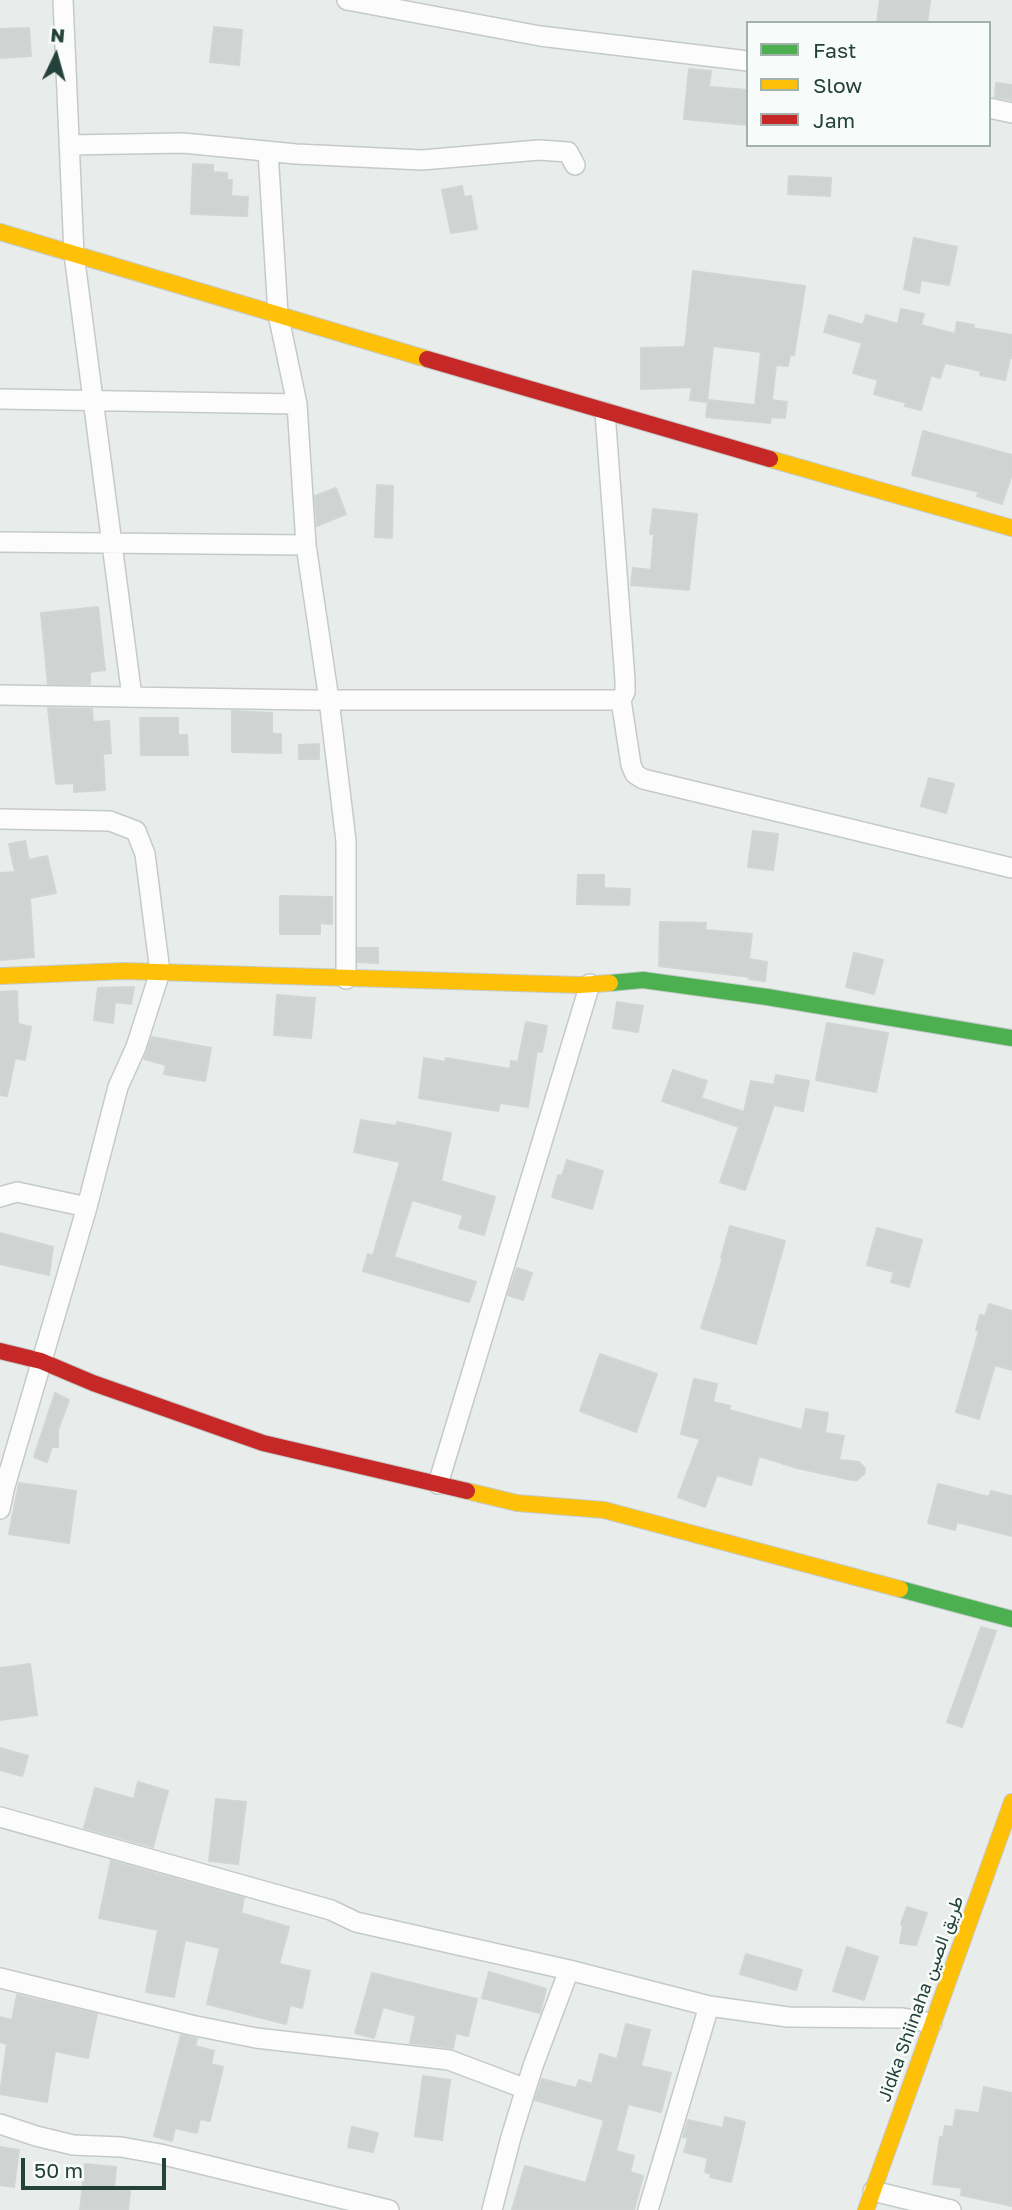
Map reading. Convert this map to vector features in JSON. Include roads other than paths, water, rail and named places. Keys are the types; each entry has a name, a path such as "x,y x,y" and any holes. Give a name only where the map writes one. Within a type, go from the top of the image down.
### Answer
{"street":[{"path":"63,0 74,254 132,697"},
{"path":"347,0 540,36 746,61"},
{"path":"991,108 1012,113"},
{"path":"69,145 183,144 422,160 539,150 568,152 575,165"},
{"path":"268,151 278,314 297,404 306,545 346,841 346,979"},
{"path":"0,232 605,412 1012,528"},
{"path":"0,398 297,404"},
{"path":"605,412 625,680 625,692 621,700 631,765 635,774 643,779 1012,868"},
{"path":"0,542 306,545"},
{"path":"0,695 329,700 621,700"},
{"path":"0,819 110,821 136,831 145,853 160,972 136,1047 118,1087 87,1207 2,1486 0,1509"},
{"path":"0,976 124,971 590,984 643,980 1012,1038"},
{"path":"438,1484 590,984"},
{"path":"0,1197 17,1192 87,1207"},
{"path":"0,1351 41,1361 93,1383 263,1443 517,1503 604,1510 1012,1619"},
{"name":"Jidka Shiinaha طريق الصين","path":"866,2210 1012,1802"},
{"path":"0,1816 331,1910 356,1922 569,1970 709,2006 788,2017 903,2018 932,2023"},
{"path":"492,2210 526,2089 569,1970"},
{"path":"0,1978 191,2025 256,2038 449,2060 526,2089"},
{"path":"648,2210 709,2006"},
{"path":"0,2124 73,2145 121,2147 160,2154 389,2210"},
{"path":"873,2191 951,2210"}]}
